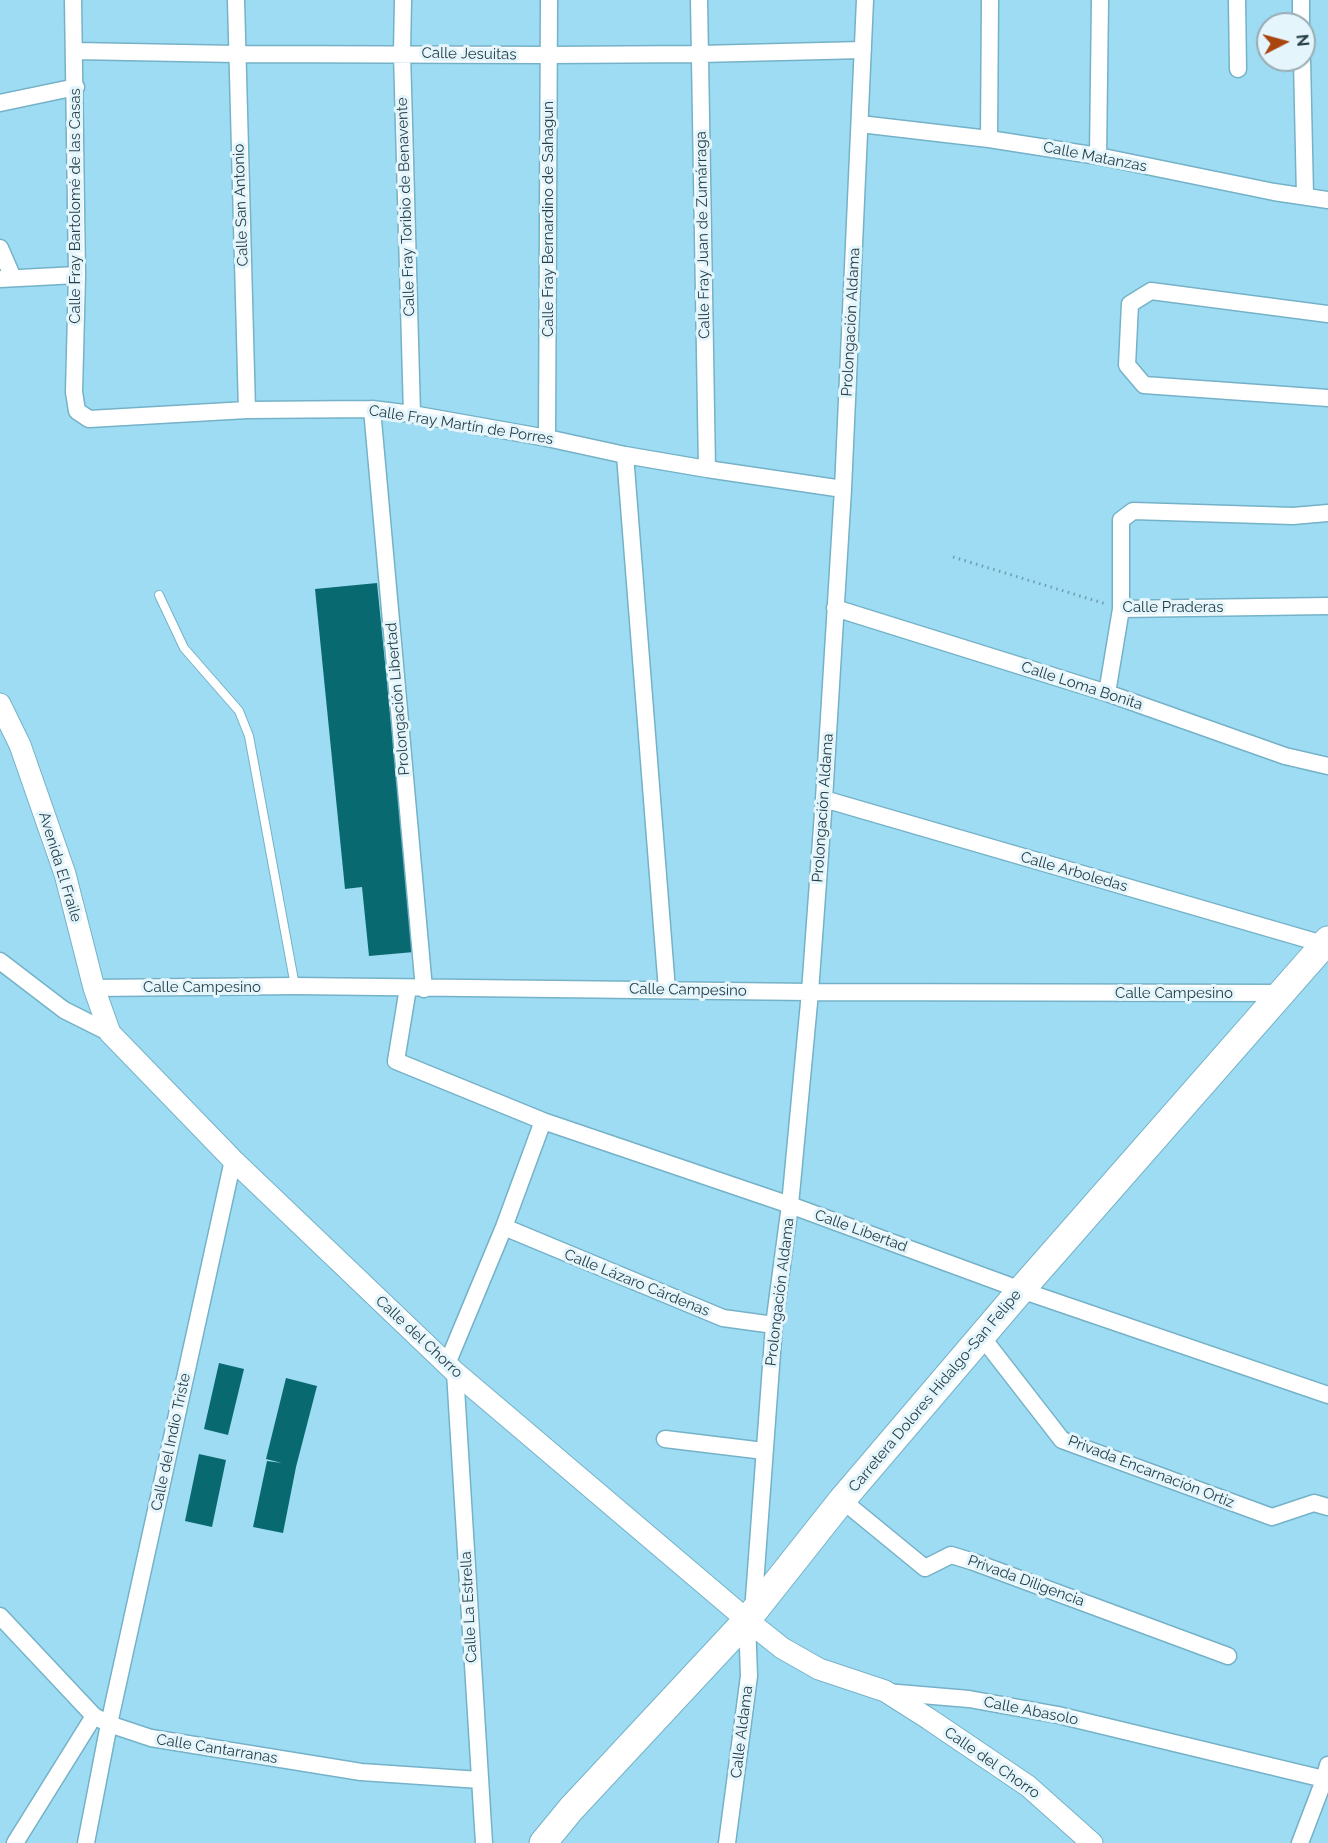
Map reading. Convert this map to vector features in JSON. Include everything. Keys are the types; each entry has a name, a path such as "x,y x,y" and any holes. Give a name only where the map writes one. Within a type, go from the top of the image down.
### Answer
{"main road":[{"name":"Carretera Dolores Hidalgo-San Felipe","path":"543,1843 571,1809 750,1617 842,1500 1021,1290 1326,942"}],"street":[{"name":"Calle Fray Bartolomé de las Casas","path":"73,0 77,275 74,392 77,411"},
{"name":"Calle San Antonio","path":"236,0 247,410"},
{"name":"Calle Fray Toribio de Benavente","path":"403,0 402,53 412,414"},
{"name":"Calle Fray Bernardino de Sahagun","path":"548,438 549,0"},
{"name":"Calle Fray Juan de Zumárraga","path":"699,0 707,469"},
{"name":"Prolongación Aldama","path":"750,1617 774,1325 790,1205 810,992 824,799 843,489 865,0"},
{"path":"989,139 990,0"},
{"path":"1098,156 1100,0"},
{"path":"1237,0 1238,69"},
{"name":"Calle Jesuitas","path":"75,51 549,55 863,50"},
{"path":"1302,72 1305,196"},
{"path":"0,103 75,87"},
{"name":"Calle Matanzas","path":"860,124 989,139 1098,156 1328,200"},
{"path":"0,248 7,278 77,275"},
{"path":"1328,314 1151,291 1130,304 1127,365 1144,385 1328,398"},
{"name":"Calle Fray Martín de Porres","path":"77,411 89,419 247,410 372,409 548,438 625,455 707,469 843,489"},
{"name":"Prolongación Libertad","path":"372,409 416,989 396,1061"},
{"path":"625,455 667,990"},
{"path":"1107,693 1122,609 1121,520 1133,511 1293,516 1328,513"},
{"name":"Calle Praderas","path":"1122,609 1328,606"},
{"name":"Calle Loma Bonita","path":"835,608 1107,693 1285,756 1328,766"},
{"name":"Avenida El Fraile","path":"0,704 20,745 65,873 94,988 110,1033"},
{"name":"Calle Arboledas","path":"824,799 1326,942"},
{"path":"0,961 64,1010 110,1033"},
{"name":"Calle Campesino","path":"94,988 295,986 810,992 1282,993"},
{"name":"Calle del Chorro","path":"110,1033 233,1160 451,1368 750,1617"},
{"name":"Calle Libertad","path":"396,1061 543,1121 790,1205 1021,1290 1328,1395"},
{"name":"Calle La Estrella","path":"484,1843 451,1368 543,1121"},
{"name":"Calle del Indio Triste","path":"15,1843 102,1720 233,1160"},
{"name":"Calle Lázaro Cárdenas","path":"504,1227 723,1318 774,1325"},
{"name":"Privada Encarnación Ortiz","path":"982,1337 1062,1440 1272,1517 1314,1503 1328,1507"},
{"path":"665,1439 764,1451"},
{"name":"Privada Diligencia","path":"842,1500 925,1568 951,1555 1228,1656"},
{"name":"Calle Cantarranas","path":"0,1616 102,1720 151,1738 361,1772 480,1780"},
{"name":"Calle Abasolo","path":"750,1617 782,1648 819,1669 885,1692 969,1699 1058,1715 1327,1775"},
{"name":"Calle Aldama","path":"727,1843 749,1676 750,1617"},
{"name":"Calle del Chorro","path":"885,1692 1028,1786 1092,1843"},
{"path":"86,1843 102,1720"},
{"path":"1300,1843 1327,1775"}],"lane":[{"path":"159,595 184,648 239,711 249,736 295,986"}],"path":[{"name":"Calle Praderas","path":"953,557 1122,609"}],"building":[{"path":"377,583 414,952 369,956 362,887 345,889 315,589"},
{"path":"219,1363 244,1369 228,1435 204,1429"},
{"path":"286,1378 317,1386 296,1467 283,1533 253,1527 267,1461 282,1463 266,1459"},
{"path":"199,1454 226,1460 212,1527 185,1521"}]}
